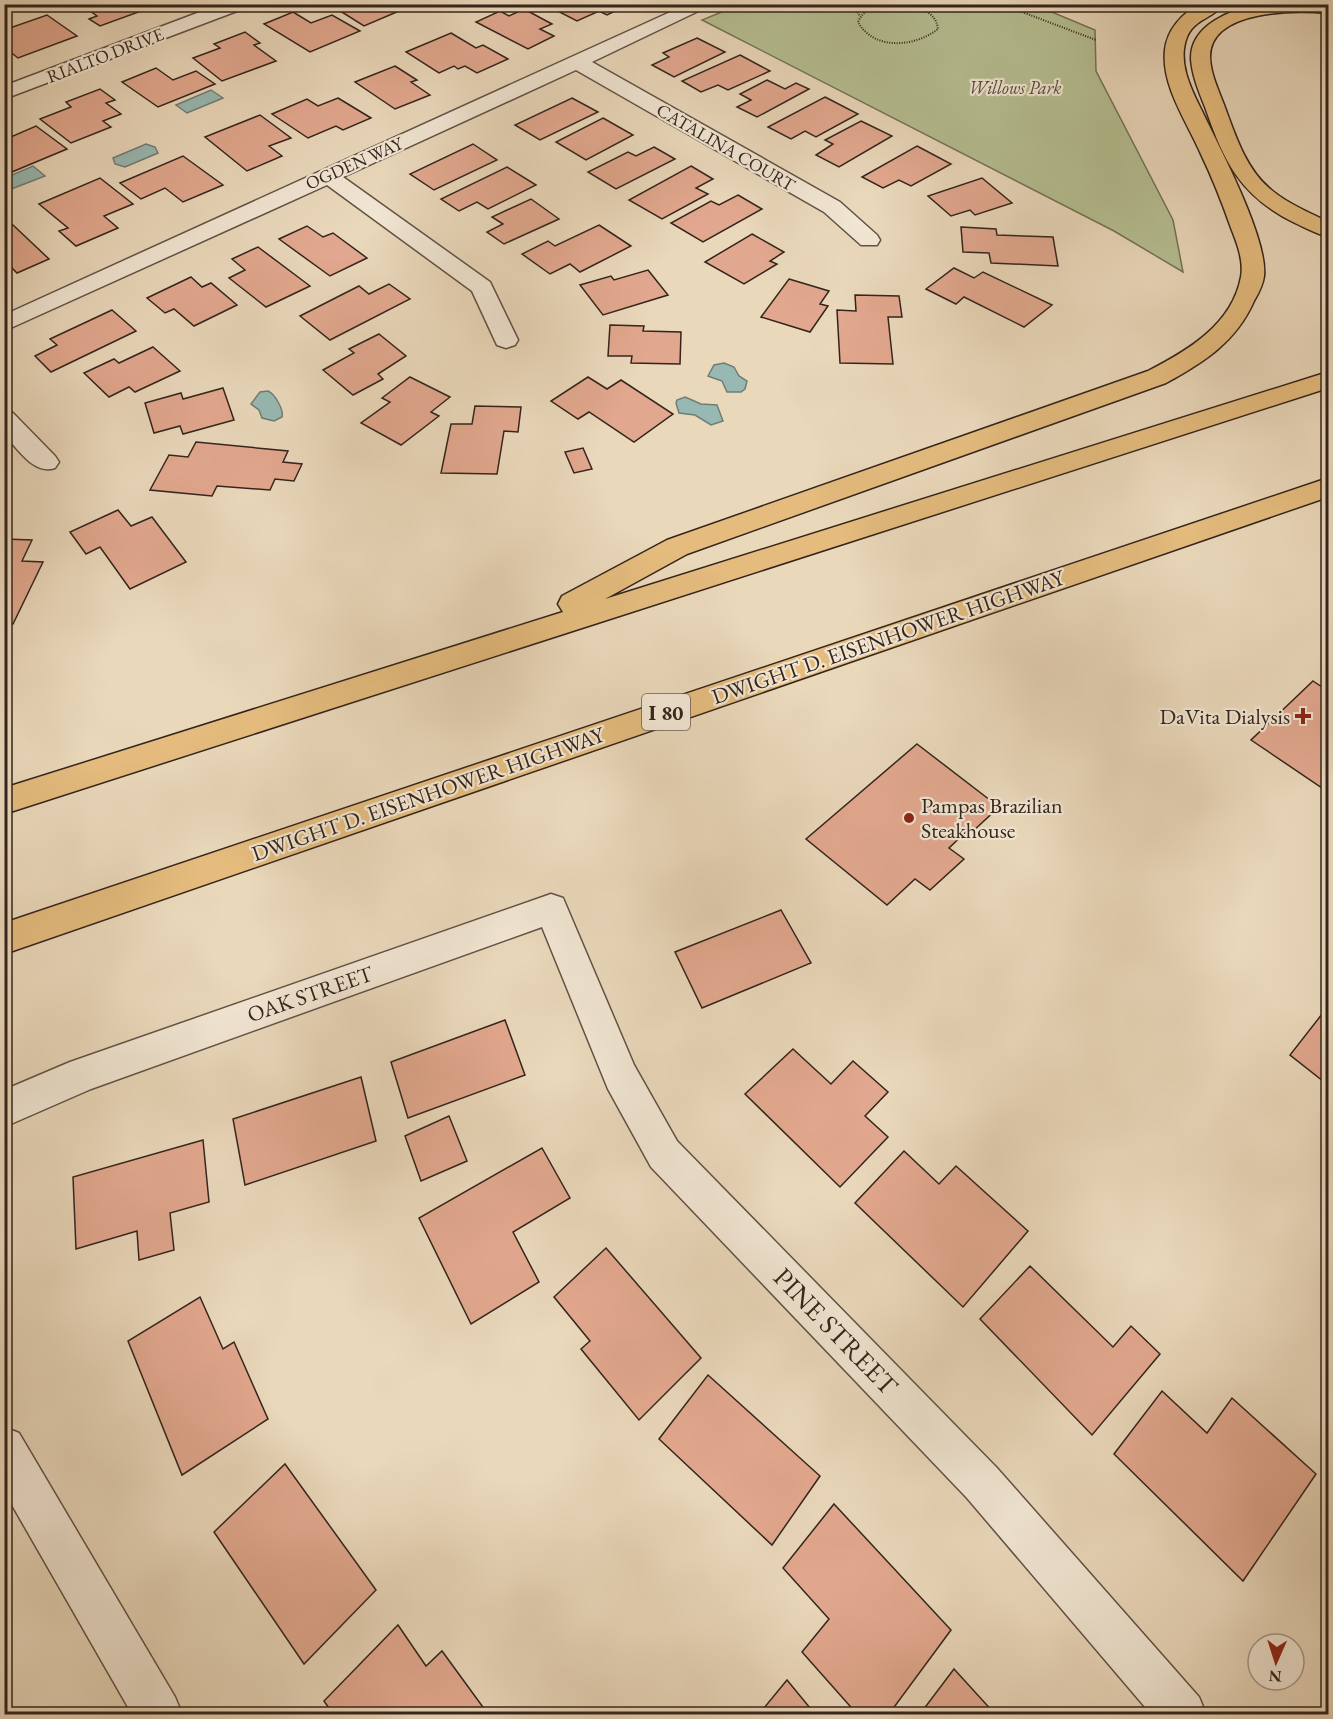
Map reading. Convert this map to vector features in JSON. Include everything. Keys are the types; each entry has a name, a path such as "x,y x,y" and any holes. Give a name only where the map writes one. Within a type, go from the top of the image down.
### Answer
{"highway":[{"path":"507,640 677,547 1157,377 1202,354 1220,338 1240,308 1254,274 1249,241 1175,73 1174,48 1184,22 1213,5"},
{"path":"1329,8 1309,5 1264,8 1229,18 1208,35 1200,54 1206,83 1237,163 1255,187 1291,213 1329,230"},
{"path":"4,801 1329,380"},
{"name":"DWIGHT D. EISENHOWER HIGHWAY","path":"4,939 1329,487"}],"street":[{"name":"RIALTO DRIVE","path":"4,93 239,4"},
{"name":"OGDEN WAY","path":"4,324 704,4"},
{"name":"CATALINA COURT","path":"577,62 832,207 869,240"},
{"path":"327,175 482,287 506,340"},
{"path":"4,419 46,462"},
{"name":"OAK STREET","path":"4,1109 69,1080 551,909"},
{"name":"PINE STREET","path":"551,909 621,1077 664,1154 982,1483 1182,1714"},
{"path":"4,1448 158,1714"}],"path":[{"path":"852,4 860,16"},
{"path":"890,4 868,10 860,16 858,24 861,30 885,41 915,42 933,35 938,29 937,20 926,11 900,4"},
{"path":"1001,4 1096,40"}],"green space":[{"name":"Willows Park","path":"741,4 1035,5 1095,30 1096,71 1173,220 1183,272 1114,231 702,20"}],"water":[{"path":"211,90 223,98 187,113 176,105"},
{"path":"146,144 155,147 158,153 125,167 115,164 113,158"},
{"path":"33,166 45,176 9,190 5,188 5,178"},
{"path":"724,363 734,367 739,376 747,381 745,389 741,392 727,392 722,381 708,376 714,365"},
{"path":"268,391 282,410 282,417 274,421 262,418 259,410 251,404 260,392"},
{"path":"685,397 701,404 717,405 723,421 711,425 695,415 679,413 677,400"}],"building":[{"path":"96,4 153,4 155,6 100,26 89,19 97,16 86,8"},
{"path":"348,4 400,4 406,8 364,26 337,9"},
{"path":"544,4 630,4 607,15 599,11 577,21"},
{"path":"524,9 552,24 540,29 554,36 528,49 476,22 500,11 509,16"},
{"path":"293,12 311,23 332,15 360,31 310,52 264,24"},
{"path":"47,15 77,36 18,58 4,47 4,30"},
{"path":"245,32 260,43 254,45 276,61 222,81 193,58 220,48 214,44"},
{"path":"451,33 476,48 483,45 508,59 477,73 465,66 458,69 454,66 439,73 406,52"},
{"path":"697,38 725,52 674,77 652,65 669,57 663,53"},
{"path":"740,55 770,71 728,90 718,85 701,92 682,81"},
{"path":"395,66 417,80 411,82 430,95 395,109 355,82"},
{"path":"156,68 173,80 196,71 215,84 158,107 122,82"},
{"path":"767,80 785,89 796,83 809,89 757,117 737,107 751,100 740,94"},
{"path":"100,89 115,100 106,103 121,114 103,121 111,127 71,143 40,119 71,107 66,102"},
{"path":"825,97 858,114 816,137 805,131 791,139 768,127"},
{"path":"338,98 371,118 343,130 336,126 308,138 272,114 307,99 318,106"},
{"path":"572,98 598,112 540,140 515,125"},
{"path":"260,115 291,138 269,146 282,156 247,171 205,137"},
{"path":"603,118 633,135 586,160 556,142"},
{"path":"861,121 892,136 839,167 816,155 833,144 825,140"},
{"path":"36,126 67,149 7,174 4,171 4,132 11,137"},
{"path":"473,144 497,160 434,190 410,174"},
{"path":"917,146 951,164 911,186 899,180 883,188 862,177"},
{"path":"654,147 675,159 616,189 588,172 628,152 636,156"},
{"path":"183,156 223,185 183,202 165,188 141,199 120,183"},
{"path":"691,166 713,179 696,188 708,194 662,219 629,200"},
{"path":"507,167 536,185 488,209 477,202 459,211 441,199"},
{"path":"100,178 133,204 104,216 118,228 76,246 59,231 68,228 39,204"},
{"path":"982,178 1012,203 975,215 970,210 951,216 928,196"},
{"path":"738,195 762,209 703,242 671,223 711,201 719,205"},
{"path":"531,199 559,219 504,244 487,232 503,224 492,217"},
{"path":"13,225 49,259 17,273 11,267 4,270 4,228"},
{"path":"599,225 631,246 580,272 570,264 550,274 522,254 548,241 555,246"},
{"path":"307,226 323,237 333,233 367,258 330,276 279,239"},
{"path":"961,227 996,229 997,235 1053,237 1058,266 991,263 989,253 963,252"},
{"path":"752,234 784,252 770,261 777,264 744,284 705,262"},
{"path":"258,247 310,286 266,307 229,278 245,270 232,259"},
{"path":"954,268 974,278 983,272 1052,305 1024,327 964,297 956,304 926,289"},
{"path":"648,270 668,295 603,315 580,285 611,276 614,280"},
{"path":"191,277 202,287 211,283 237,305 194,326 174,309 165,313 147,298"},
{"path":"789,279 829,291 820,304 828,306 810,332 761,317"},
{"path":"389,284 410,299 330,340 300,316 359,286 369,294"},
{"path":"855,295 899,296 902,317 888,317 893,364 840,363 837,310 856,311"},
{"path":"112,310 136,331 51,372 35,356 57,345 50,339"},
{"path":"610,325 644,326 643,331 681,332 680,364 631,363 632,356 608,356"},
{"path":"379,334 406,356 378,374 383,379 353,395 323,370 354,353 349,349"},
{"path":"153,347 180,371 135,392 129,387 109,397 84,373 114,359 119,363"},
{"path":"410,377 450,397 431,412 439,416 401,445 361,423 390,402 382,398"},
{"path":"588,377 607,389 621,380 673,414 634,442 589,412 578,419 551,401"},
{"path":"223,388 234,420 183,434 180,426 154,433 145,403 181,393 183,399"},
{"path":"475,406 521,407 518,432 504,431 497,474 441,473 451,424 472,424"},
{"path":"196,442 288,451 283,462 302,464 294,481 275,479 270,490 217,486 212,496 150,490 169,455 188,457"},
{"path":"583,448 592,469 574,473 565,452"},
{"path":"118,510 131,526 152,517 186,562 130,589 100,547 86,554 70,532"},
{"path":"4,539 32,540 22,561 43,562 13,624 4,624"},
{"name":"DaVita Dialysis","path":"1313,681 1328,691 1328,792 1251,740"},
{"name":"Pampas Brazilian Steakhouse","path":"917,744 999,807 972,832 969,829 949,848 964,859 930,890 915,879 887,905 806,839"},
{"path":"781,910 811,963 702,1008 675,952"},
{"path":"1326,1009 1328,1011 1328,1085 1290,1055"},
{"path":"505,1020 525,1075 408,1118 391,1062"},
{"path":"793,1049 831,1084 853,1061 888,1092 865,1116 888,1137 840,1187 745,1094"},
{"path":"361,1077 376,1141 245,1185 233,1119"},
{"path":"449,1116 467,1161 421,1181 405,1136"},
{"path":"203,1140 209,1202 170,1213 174,1250 139,1260 137,1231 76,1249 73,1177"},
{"path":"542,1148 570,1198 513,1232 539,1282 471,1324 419,1218"},
{"path":"904,1151 939,1184 956,1166 1028,1231 963,1307 855,1203"},
{"path":"606,1248 701,1358 639,1420 581,1349 590,1341 554,1297"},
{"path":"1030,1266 1113,1347 1131,1326 1160,1354 1092,1435 980,1319"},
{"path":"200,1297 223,1349 234,1342 268,1419 182,1475 128,1341"},
{"path":"708,1375 820,1476 772,1545 659,1439"},
{"path":"1162,1391 1207,1433 1232,1398 1316,1474 1243,1581 1114,1454"},
{"path":"285,1464 376,1590 304,1664 214,1532"},
{"path":"834,1504 951,1630 889,1714 857,1714 802,1652 829,1619 783,1568"},
{"path":"398,1625 426,1666 442,1651 488,1714 333,1714 324,1701"},
{"path":"954,1669 995,1714 920,1714"},
{"path":"787,1680 815,1714 759,1714"}],"place":[{"name":"DaVita Dialysis","path":"1303,716"},
{"name":"Pampas Brazilian Steakhouse","path":"909,818"}]}
